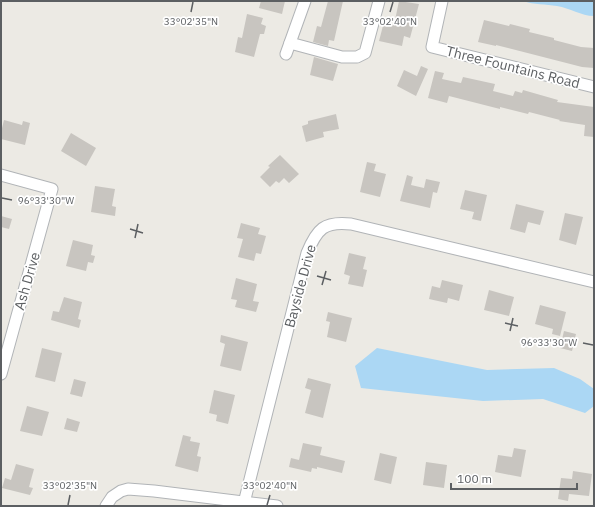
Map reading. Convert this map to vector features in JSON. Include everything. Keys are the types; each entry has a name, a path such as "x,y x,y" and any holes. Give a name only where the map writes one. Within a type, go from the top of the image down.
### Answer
{"street":[{"path":"286,54 305,1"},
{"path":"290,43 342,57 357,58 365,52 379,1"},
{"name":"Three Fountains Road","path":"442,1 432,47 594,87"},
{"name":"Ash Drive","path":"1,175 52,189 1,374"},
{"name":"Bayside Drive","path":"244,503 307,253 314,237 324,227 337,222 351,224 594,282"},
{"path":"106,506 112,497 121,491 128,489 277,506"}],"water":[{"path":"523,1 594,1 594,16 585,15 553,5"},
{"path":"377,348 487,370 554,368 580,379 594,389 594,406 585,413 543,399 483,401 361,388 355,366"}],"building":[{"path":"261,1 285,1 282,14 259,8"},
{"path":"328,1 343,1 334,41 329,40 328,46 313,42 317,26 321,27"},
{"path":"399,1 419,4 410,38 404,36 402,46 379,41 384,22 394,25"},
{"path":"247,14 263,18 261,24 266,26 264,34 260,34 254,57 235,52 238,37 242,38"},
{"path":"484,20 530,29 529,32 554,38 554,40 581,47 594,48 594,68 582,67 496,45 478,42"},
{"path":"314,57 338,64 333,81 310,75"},
{"path":"421,66 428,69 416,96 397,86 404,70 417,76"},
{"path":"435,71 444,73 442,79 461,83 463,77 495,84 493,91 513,96 515,91 522,93 523,90 558,100 557,102 594,107 594,137 584,136 585,125 559,121 560,120 529,112 528,114 500,107 500,109 449,96 447,103 428,98"},
{"path":"336,114 339,129 323,132 324,137 306,142 302,126 308,124 308,121"},
{"path":"4,120 22,125 23,121 30,123 25,145 1,139"},
{"path":"71,133 96,148 86,166 61,151"},
{"path":"280,155 299,174 289,183 284,178 279,183 276,181 270,187 260,177 270,167 268,166"},
{"path":"367,162 376,164 374,171 386,174 380,197 360,192"},
{"path":"407,175 413,177 411,185 424,188 426,179 440,182 437,193 433,192 430,208 400,201"},
{"path":"95,186 115,189 112,206 116,207 115,216 91,212"},
{"path":"465,190 487,195 481,221 472,219 474,212 460,209"},
{"path":"516,204 544,211 540,225 528,222 525,233 510,229"},
{"path":"565,213 583,217 576,245 559,240"},
{"path":"1,216 12,219 9,229 1,227"},
{"path":"241,223 260,228 258,234 266,236 261,254 256,253 254,261 238,257 243,239 237,238"},
{"path":"73,240 93,245 91,255 95,256 93,263 88,262 86,271 66,266"},
{"path":"349,253 366,257 363,269 367,270 363,287 348,284 350,276 344,274"},
{"path":"236,278 257,284 253,301 259,302 256,312 235,307 237,300 231,299"},
{"path":"442,280 463,285 459,301 448,298 447,303 429,299 432,286 440,288"},
{"path":"489,290 514,297 509,316 484,310"},
{"path":"64,297 82,302 78,319 81,320 79,328 51,320 53,311 59,312"},
{"path":"540,305 566,312 560,336 552,334 553,329 535,324"},
{"path":"328,312 352,318 346,342 327,337 330,322 326,321"},
{"path":"564,331 576,334 572,351 560,348"},
{"path":"221,335 248,342 241,371 220,366 225,344 220,342"},
{"path":"42,348 62,353 55,382 35,377"},
{"path":"308,378 331,384 323,418 305,413 311,390 305,388"},
{"path":"74,379 86,382 82,397 70,394"},
{"path":"214,390 235,395 228,424 216,421 217,415 209,413"},
{"path":"27,406 49,412 42,436 20,431"},
{"path":"67,418 80,422 77,432 64,429"},
{"path":"183,435 191,437 190,441 200,443 197,456 201,457 198,472 175,466"},
{"path":"303,443 322,447 320,455 345,461 342,473 317,467 317,469 312,468 311,472 289,467 291,458 299,460"},
{"path":"514,448 526,450 521,477 495,472 498,455 512,457"},
{"path":"380,453 397,457 391,484 374,480"},
{"path":"426,462 447,465 444,488 423,485"},
{"path":"16,464 34,469 29,487 33,488 30,495 2,488 5,478 11,480"},
{"path":"573,471 592,474 589,496 569,494 568,501 558,499 561,478 572,479"}]}
